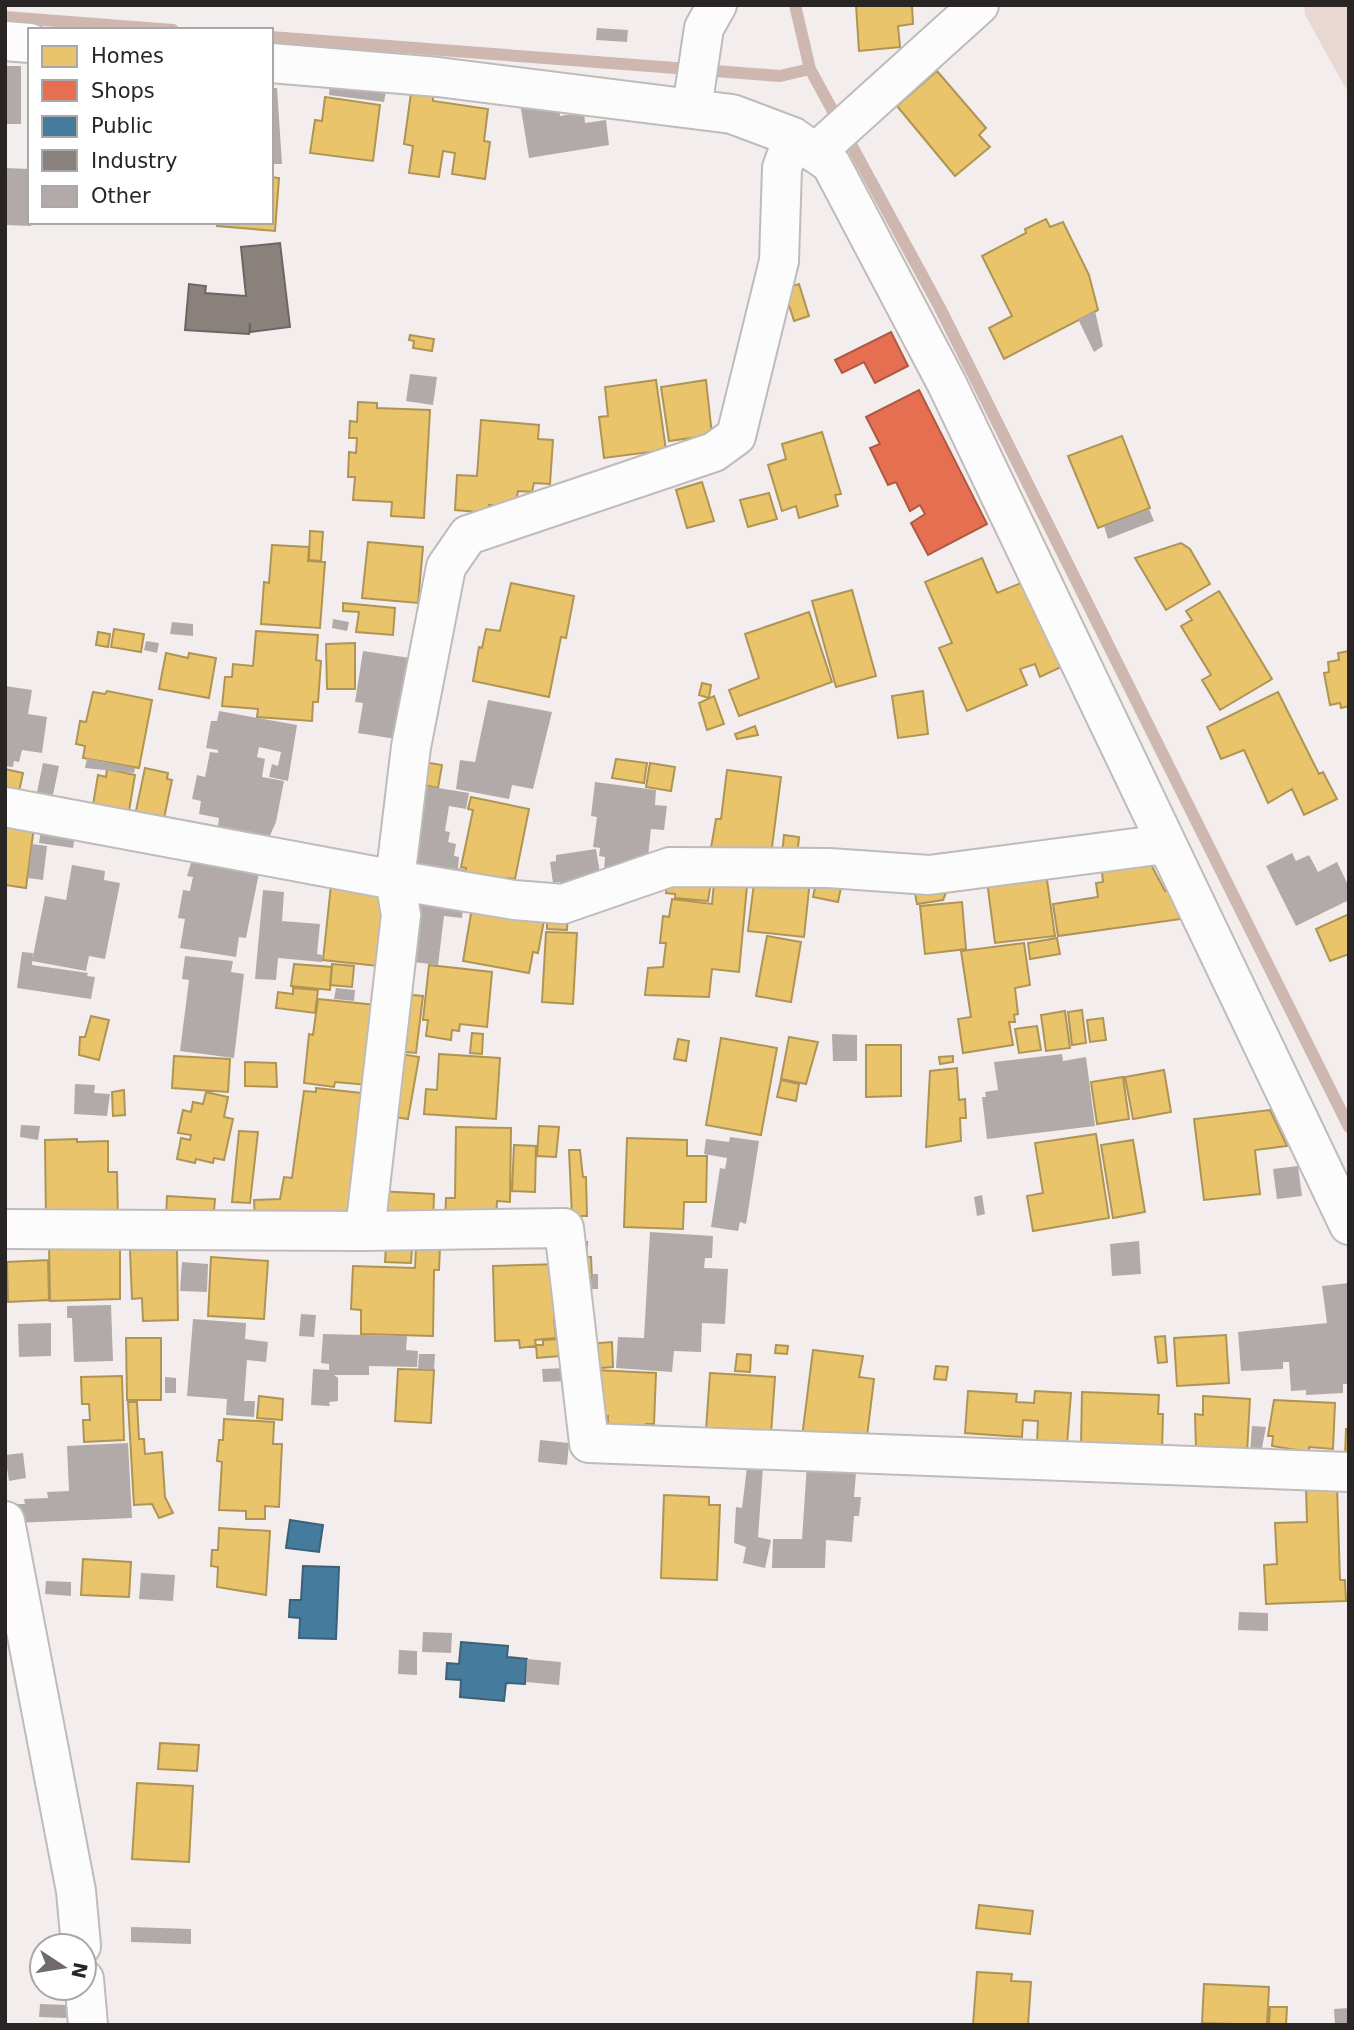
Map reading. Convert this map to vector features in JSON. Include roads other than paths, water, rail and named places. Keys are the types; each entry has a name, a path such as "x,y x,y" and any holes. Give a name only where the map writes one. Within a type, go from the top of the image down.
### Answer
{"street":[{"path":"696,83 704,29 717,5"},
{"path":"365,1231 401,915 395,880 411,747 446,567 468,535 714,452 736,436 779,261 782,168 812,144 864,110 979,5"},
{"path":"5,41 28,43"},
{"path":"273,63 438,77 696,83 732,114 812,144 831,164 947,384 1349,1225"},
{"path":"5,807 395,880 514,900 563,904 670,867 829,868 929,875 1165,844"},
{"path":"5,1229 365,1231 564,1228 589,1443 1349,1472"},
{"path":"5,1521 76,1891 80,1932"},
{"path":"86,2002 88,2025"}],"waterway":[{"path":"795,5 810,69 940,308 1349,1127"},
{"path":"5,17 147,28"},
{"path":"273,37 780,76 810,69"}]}
